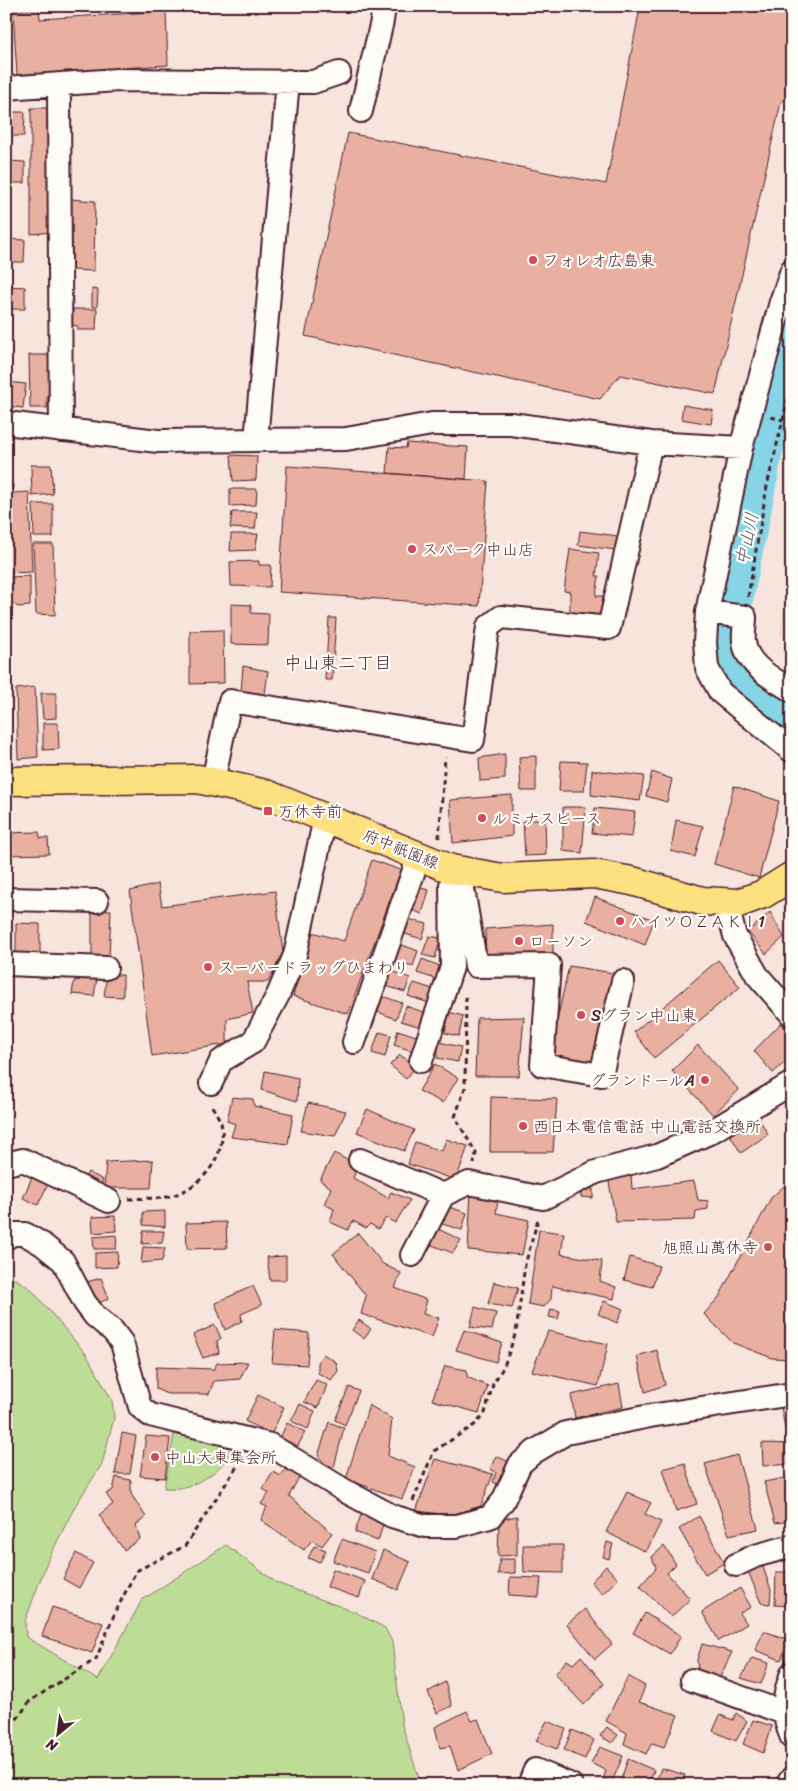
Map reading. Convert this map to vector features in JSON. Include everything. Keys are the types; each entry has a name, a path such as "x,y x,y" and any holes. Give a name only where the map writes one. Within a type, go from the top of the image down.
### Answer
{"main road":[{"name":"府中祇園線","path":"6,781 198,779 213,781 266,794 442,865 503,878 594,874 632,881 702,901 739,904 792,876"}],"street":[{"path":"361,111 384,6"},
{"path":"6,88 117,80 313,82 339,73"},
{"path":"256,440 288,81"},
{"path":"59,100 60,430"},
{"path":"792,270 781,302 741,448 704,642 707,668 720,692 792,751"},
{"path":"6,423 158,442 346,439 432,424 511,424 651,442 741,448"},
{"path":"213,781 230,701 473,740 488,627 500,617 609,628 651,442"},
{"path":"711,613 741,617 744,643 750,660 765,674 792,692"},
{"path":"211,1083 221,1061 253,1042 285,979 295,955 325,818"},
{"path":"442,865 476,966 549,965 542,1064 601,1076 623,982"},
{"path":"354,1042 442,865"},
{"path":"421,1061 452,967 442,865"},
{"path":"6,899 97,901"},
{"path":"726,902 734,936 757,976 792,1015"},
{"path":"6,964 106,968"},
{"path":"412,1255 443,1196 469,1183 544,1197 596,1172 657,1156 709,1133 792,1083"},
{"path":"6,1164 23,1160 108,1200"},
{"path":"360,1160 443,1196"},
{"path":"6,1238 13,1234 25,1234 42,1244 62,1261 95,1316 113,1331 122,1343 140,1407 150,1415 270,1445 347,1492 392,1516 425,1526 457,1526 490,1517 503,1501 520,1464 534,1452 566,1433 650,1416 789,1396 792,1394"},
{"path":"736,1565 755,1556 792,1546"},
{"path":"792,1673 784,1696 786,1725 792,1738"},
{"path":"692,1680 785,1713"},
{"path":"529,1785 535,1770 571,1785"},
{"path":"787,1785 792,1778"}],"path":[{"path":"741,617 767,486 792,382"},
{"path":"442,865 447,736"},
{"path":"466,996 465,1088 455,1117 476,1153 472,1184"},
{"path":"108,1200 167,1197 191,1187 210,1171 222,1147 222,1127 207,1097 211,1083"},
{"path":"405,1520 434,1451 476,1424 485,1413 494,1384 504,1366 516,1332 526,1265 544,1197"},
{"path":"6,1734 30,1701 96,1659 114,1615 136,1572 185,1546 238,1465 239,1437"}],"shaded area":[{"path":"792,552 792,646 780,634"}],"green space":[{"path":"16,1279 31,1289 86,1354 112,1400 114,1418 102,1464 75,1506 47,1562 25,1621 26,1637 98,1680 142,1600 226,1545 277,1583 355,1612 385,1628 392,1642 402,1725 421,1785 6,1785 6,1281"},
{"path":"174,1434 226,1445 229,1452 222,1464 204,1479 182,1488 164,1488"}],"building":[{"name":"フォレオ広島東","path":"634,6 792,6 792,94 781,102 715,394 620,375 600,399 305,336 348,133 606,184 639,13"},
{"path":"39,9 40,19 166,11 168,65 17,75 13,10"},
{"path":"31,108 54,108 54,232 31,234"},
{"path":"6,112 25,112 24,136 7,136 6,139"},
{"path":"6,161 25,162 25,183 6,183"},
{"path":"71,199 95,201 94,271 72,270"},
{"path":"7,239 25,240 24,262 8,262 9,265 6,265"},
{"path":"6,286 25,287 25,309 6,309"},
{"path":"92,289 98,290 97,307 92,307"},
{"path":"73,309 97,309 96,330 78,330 78,326 72,325"},
{"path":"29,355 55,355 50,396 47,397 47,408 30,408"},
{"path":"6,382 26,384 23,408 6,406"},
{"path":"683,405 713,410 711,424 681,419"},
{"path":"407,443 468,447 466,479 387,473 389,447 406,448"},
{"path":"231,455 257,456 256,480 233,481"},
{"path":"31,465 51,465 53,494 32,496"},
{"path":"287,466 488,481 479,606 279,592"},
{"path":"6,485 13,485 13,493 29,492 32,572 6,573"},
{"path":"230,489 257,489 256,505 230,506"},
{"path":"33,504 53,504 53,537 34,537"},
{"path":"232,512 257,512 255,529 230,528"},
{"path":"580,531 618,536 616,550 578,545"},
{"path":"231,534 258,534 255,550 230,551"},
{"path":"33,544 53,544 55,615 36,614"},
{"path":"570,549 599,553 596,576 599,576 596,596 603,596 600,616 570,612 570,592 564,591"},
{"path":"259,561 259,565 271,565 270,587 231,586 230,562"},
{"path":"30,576 30,606 18,607 10,601 10,577"},
{"path":"231,604 251,605 251,613 269,614 268,645 231,644"},
{"path":"329,618 336,618 332,680 325,680"},
{"path":"223,630 224,683 190,684 190,631"},
{"path":"243,666 268,671 265,695 241,692"},
{"path":"35,687 38,757 18,759 16,689"},
{"path":"41,693 56,693 56,718 43,719"},
{"path":"43,723 58,723 59,749 43,750"},
{"path":"505,754 505,779 480,781 479,758"},
{"path":"536,756 536,791 521,791 519,757"},
{"path":"561,761 587,762 584,791 559,791"},
{"path":"592,770 644,776 640,801 591,795"},
{"path":"652,772 672,779 667,802 646,796"},
{"path":"734,786 779,801 759,878 714,864"},
{"name":"ルミナスピース","path":"512,795 512,836 453,843 450,800"},
{"path":"563,807 586,807 582,853 563,851"},
{"path":"595,808 635,812 632,837 592,833"},
{"path":"545,819 546,855 525,856 523,821"},
{"path":"676,820 703,826 695,857 671,851"},
{"path":"39,832 40,838 48,838 49,854 6,855 6,833"},
{"path":"372,860 401,870 348,1014 293,996 312,932 344,941"},
{"name":"スーパードラッグひまわり","path":"158,884 162,906 275,891 283,952 268,982 247,982 253,1013 227,1019 227,1044 152,1056 130,891"},
{"path":"416,887 429,890 422,914 407,908"},
{"name":"ハイツＯＺＡＫＩ1","path":"595,897 654,920 645,945 586,921"},
{"path":"92,910 111,910 109,958 92,958"},
{"path":"770,912 784,937 766,954 748,932"},
{"path":"408,919 427,924 422,939 402,933"},
{"path":"16,923 40,924 40,958 16,954"},
{"name":"ローソン","path":"553,924 553,954 486,956 485,929"},
{"path":"429,936 441,938 435,958 422,955"},
{"path":"400,944 418,951 413,966 394,961"},
{"path":"422,959 440,966 436,979 417,973"},
{"path":"718,960 740,987 654,1058 634,1032"},
{"name":"Sグラン中山東","path":"569,966 614,973 594,1063 549,1057"},
{"path":"392,971 410,978 405,992 386,986"},
{"path":"81,975 97,978 94,996 72,994 74,981 80,980"},
{"path":"107,975 123,975 123,997 104,996"},
{"path":"414,983 433,989 429,1003 408,996"},
{"path":"382,996 402,1003 396,1019 378,1012"},
{"path":"406,1006 426,1013 421,1027 401,1021"},
{"path":"449,1012 463,1016 459,1036 445,1033"},
{"name":"西日本電信電話 中山電話交換所","path":"524,1017 519,1076 475,1076 477,1018"},
{"path":"781,1023 792,1036 792,1056 773,1073 754,1051"},
{"path":"398,1030 419,1037 413,1051 394,1045"},
{"path":"379,1032 391,1035 385,1057 372,1053"},
{"path":"439,1042 461,1047 458,1062 437,1058"},
{"name":"グランドールA","path":"698,1045 739,1090 713,1115 672,1071"},
{"path":"400,1055 416,1066 406,1079 390,1065"},
{"path":"435,1064 458,1078 443,1103 419,1091"},
{"path":"265,1071 298,1078 297,1101 262,1090"},
{"path":"232,1097 253,1099 254,1106 293,1114 288,1144 231,1137 235,1124 227,1121"},
{"name":"西日本電信電話 中山電話交換所","path":"491,1097 557,1099 553,1152 490,1152"},
{"path":"308,1103 346,1111 335,1136 301,1131"},
{"path":"367,1109 414,1130 404,1151 357,1132"},
{"path":"758,1117 768,1134 741,1153 730,1135"},
{"path":"446,1139 468,1146 456,1180 408,1164 415,1142 442,1151"},
{"path":"334,1153 358,1166 353,1178 388,1198 391,1192 410,1200 395,1223 386,1218 378,1229 370,1224 366,1228 353,1221 348,1230 330,1222 334,1209 324,1204 331,1188 320,1180"},
{"path":"153,1160 151,1188 104,1188 106,1162"},
{"path":"88,1172 103,1180 100,1187 84,1179"},
{"path":"631,1173 632,1189 694,1181 698,1200 708,1201 708,1209 696,1211 695,1220 616,1222 608,1176"},
{"path":"32,1177 48,1184 38,1205 23,1198"},
{"name":"旭照山萬休寺","path":"792,1184 792,1359 772,1358 733,1343 704,1314 719,1297 771,1198 784,1186 790,1187"},
{"path":"581,1188 593,1189 593,1198 581,1197"},
{"path":"471,1190 499,1194 496,1213 529,1220 522,1255 468,1250"},
{"path":"443,1205 467,1213 462,1230 439,1223"},
{"path":"165,1211 165,1227 143,1225 143,1212"},
{"path":"115,1216 116,1231 93,1233 92,1217"},
{"path":"226,1222 227,1248 187,1249 186,1223"},
{"path":"436,1228 461,1240 453,1253 429,1244"},
{"path":"539,1230 564,1233 561,1254 602,1261 600,1281 616,1287 614,1299 552,1286 551,1299 544,1307 528,1304"},
{"path":"143,1231 164,1231 162,1243 142,1244"},
{"path":"358,1233 383,1264 401,1273 395,1288 427,1300 423,1314 439,1318 432,1337 361,1314 366,1296 333,1254"},
{"path":"117,1235 116,1249 94,1249 93,1237"},
{"path":"143,1247 165,1248 162,1261 141,1263"},
{"path":"118,1252 117,1267 95,1268 95,1253"},
{"path":"286,1256 286,1280 270,1280 267,1257"},
{"path":"630,1257 659,1266 652,1287 624,1280"},
{"path":"101,1278 109,1298 95,1305 83,1283"},
{"path":"494,1282 518,1288 512,1308 488,1304"},
{"path":"253,1286 262,1305 241,1314 242,1321 225,1330 215,1303"},
{"path":"604,1301 623,1309 617,1323 598,1314"},
{"path":"475,1307 496,1313 492,1330 470,1327"},
{"path":"551,1309 560,1311 558,1319 549,1317"},
{"path":"359,1320 371,1329 364,1339 352,1330"},
{"path":"215,1325 221,1338 217,1341 219,1353 203,1358 193,1335"},
{"path":"275,1330 309,1333 307,1365 272,1363"},
{"path":"464,1330 502,1343 496,1362 456,1350"},
{"path":"548,1331 608,1344 598,1386 532,1371"},
{"path":"657,1350 665,1385 645,1392 637,1356"},
{"path":"323,1354 336,1362 338,1371 331,1380 318,1373 318,1363"},
{"path":"248,1362 240,1379 214,1381 209,1394 167,1394 156,1389 156,1367 214,1369 217,1363"},
{"path":"445,1366 467,1370 467,1377 488,1386 479,1413 432,1400"},
{"path":"316,1380 327,1385 318,1408 304,1402"},
{"path":"619,1384 623,1407 575,1418 571,1395"},
{"path":"349,1387 359,1391 345,1425 335,1420"},
{"path":"258,1395 284,1407 271,1435 245,1421"},
{"path":"300,1404 315,1411 308,1429 291,1421"},
{"path":"369,1405 392,1419 388,1456 415,1467 402,1499 346,1479"},
{"path":"792,1405 792,1427 785,1428 781,1407"},
{"path":"329,1422 344,1428 334,1467 325,1464 318,1456"},
{"path":"287,1423 305,1432 298,1446 280,1438"},
{"path":"122,1433 136,1436 130,1474 115,1474"},
{"name":"中山大東集会所","path":"146,1436 170,1438 165,1478 140,1476"},
{"path":"762,1443 792,1444 792,1464 763,1466"},
{"path":"737,1455 758,1529 729,1535 705,1464"},
{"path":"496,1456 509,1462 499,1485 493,1482 496,1472 490,1469"},
{"path":"435,1459 493,1474 481,1506 451,1515 416,1511"},
{"path":"685,1463 697,1504 676,1511 663,1469"},
{"path":"287,1467 300,1475 289,1496 332,1533 322,1546 312,1540 304,1550 261,1520 267,1507 261,1504 269,1493 263,1489 273,1472 281,1476"},
{"path":"116,1477 131,1480 131,1494 146,1517 136,1525 140,1539 124,1550 99,1515 113,1504 106,1494 113,1490"},
{"path":"791,1477 792,1521 775,1523 764,1482"},
{"path":"627,1492 651,1503 645,1514 661,1522 646,1552 606,1532"},
{"path":"362,1512 384,1521 378,1541 355,1532"},
{"path":"517,1516 517,1555 498,1556 499,1520"},
{"path":"699,1516 724,1563 705,1574 679,1529"},
{"path":"342,1539 375,1552 368,1573 333,1561"},
{"path":"607,1542 613,1544 609,1559 603,1557"},
{"path":"523,1545 563,1545 563,1573 524,1572"},
{"path":"314,1546 326,1550 320,1562 308,1558"},
{"path":"664,1546 676,1564 667,1573 690,1599 671,1617 640,1586 656,1568 652,1557"},
{"path":"383,1550 410,1562 398,1590 372,1579"},
{"path":"76,1553 93,1563 79,1588 63,1579"},
{"path":"500,1559 515,1559 515,1573 498,1574"},
{"path":"762,1564 771,1590 770,1604 761,1603 748,1571"},
{"path":"606,1566 618,1579 602,1594 591,1582"},
{"path":"333,1569 365,1581 359,1598 327,1587"},
{"path":"776,1572 792,1572 792,1606 775,1605"},
{"path":"510,1577 541,1578 539,1597 509,1595"},
{"path":"740,1588 751,1607 740,1613 747,1624 719,1641 702,1612"},
{"path":"52,1607 103,1623 92,1653 42,1636"},
{"path":"585,1609 612,1644 595,1659 567,1624"},
{"path":"645,1613 681,1636 670,1654 633,1633"},
{"path":"764,1631 789,1640 781,1660 755,1650"},
{"path":"702,1644 732,1652 719,1679 698,1672 697,1660"},
{"path":"581,1656 604,1684 584,1705 555,1674 567,1660 573,1664"},
{"path":"752,1658 769,1663 761,1684 741,1678"},
{"path":"628,1676 645,1686 639,1702 678,1715 664,1747 652,1743 646,1754 624,1744 627,1733 606,1721"},
{"path":"445,1682 452,1706 437,1713 428,1692"},
{"path":"467,1711 472,1721 478,1719 492,1754 458,1770 450,1746 440,1748 435,1727"},
{"path":"736,1713 747,1721 736,1741 713,1731 720,1715 733,1720"},
{"path":"753,1720 772,1726 763,1753 743,1744"},
{"path":"547,1721 566,1729 557,1749 536,1741"},
{"path":"607,1727 618,1735 612,1743 600,1736"},
{"path":"572,1730 594,1740 585,1759 564,1750"},
{"path":"600,1747 623,1756 612,1782 603,1779 606,1771 591,1763"},
{"path":"628,1759 654,1770 648,1785 627,1785 620,1782"},
{"path":"661,1768 685,1775 681,1785 655,1785"}],"waterway":[{"name":"中山川","path":"792,343 777,387 728,629 730,649 751,681 792,710"}],"place":[{"name":"フォレオ広島東","path":"533,260"},
{"name":"スパーク中山店","path":"412,549"},
{"name":"万休寺前","path":"268,811"},
{"name":"ルミナスピース","path":"482,818"},
{"name":"ハイツＯＺＡＫＩ1","path":"620,921"},
{"name":"ローソン","path":"519,941"},
{"name":"スーパードラッグひまわり","path":"208,967"},
{"name":"Sグラン中山東","path":"581,1015"},
{"name":"グランドールA","path":"705,1080"},
{"name":"西日本電信電話 中山電話交換所","path":"523,1126"},
{"name":"旭照山萬休寺","path":"768,1247"},
{"name":"中山大東集会所","path":"155,1457"}],"district":[{"name":"中山東二丁目","path":"338,663"}]}
